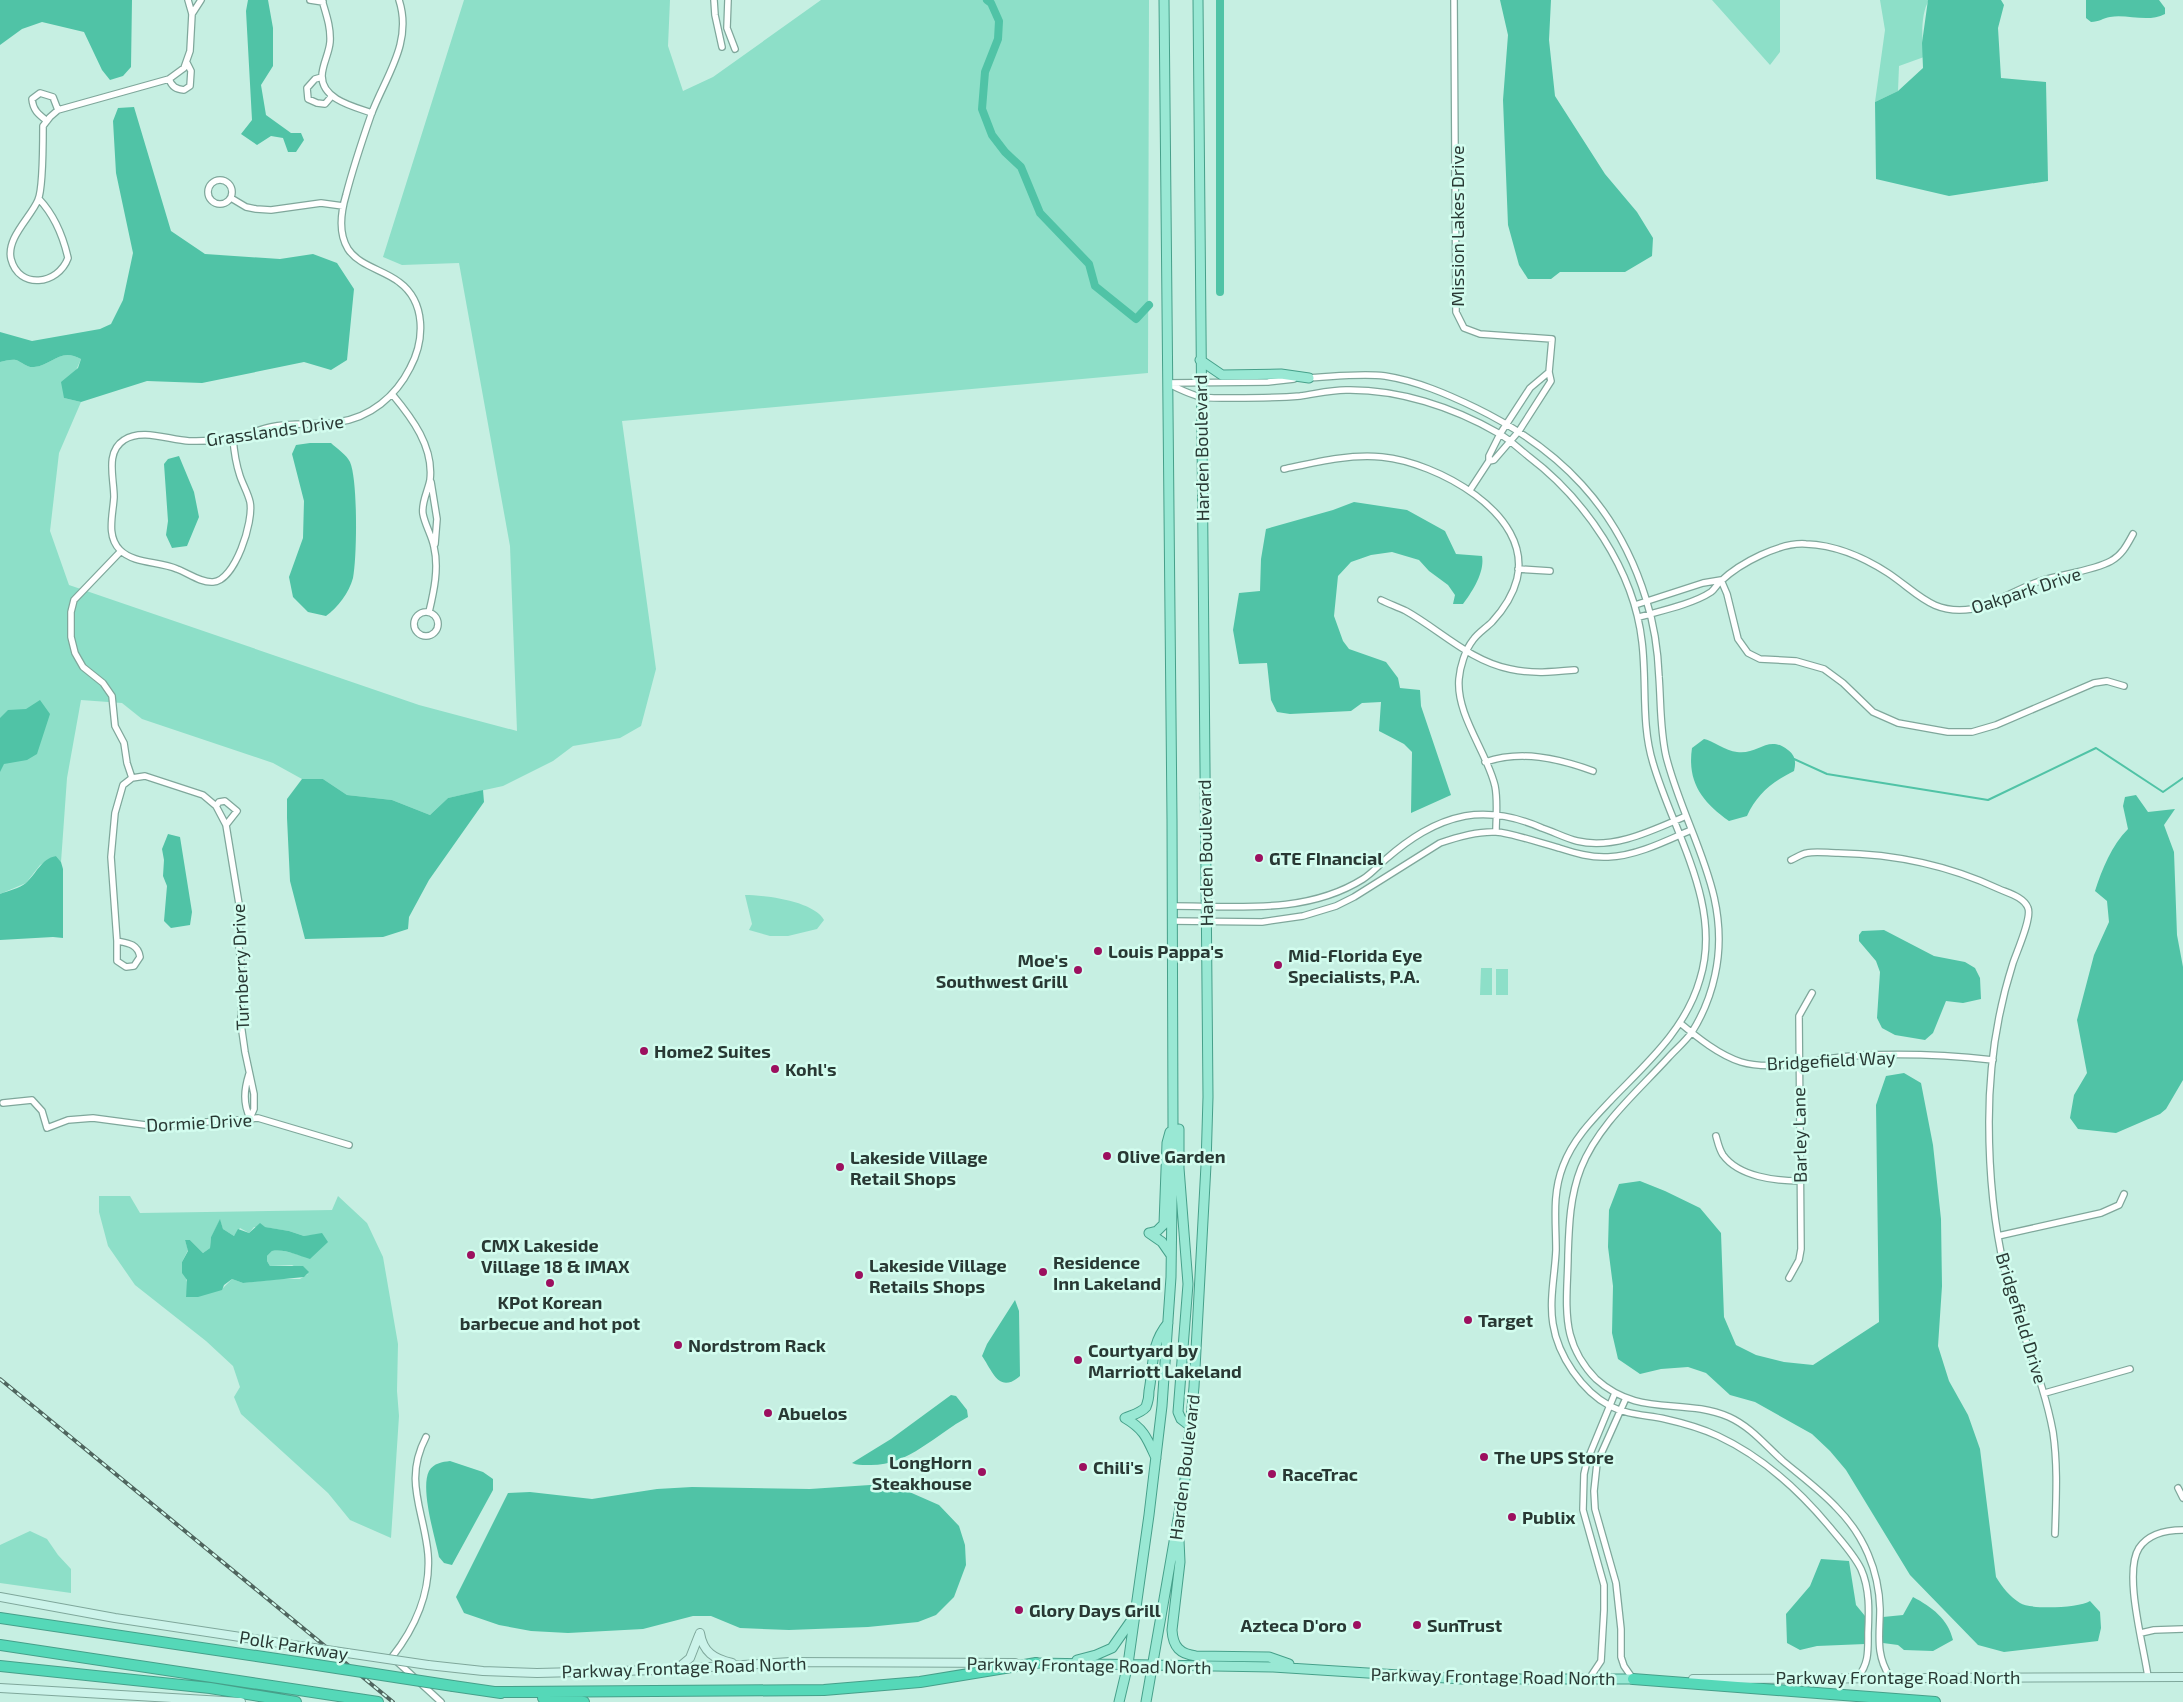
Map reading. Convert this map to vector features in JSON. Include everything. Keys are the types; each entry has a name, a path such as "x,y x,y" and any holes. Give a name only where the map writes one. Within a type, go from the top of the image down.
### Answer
{"highway":[{"name":"Polk Parkway","path":"0,1618 317,1664 453,1686 584,1702"},
{"path":"0,1645 378,1702"},
{"path":"496,1692 824,1690 920,1682 1036,1663"},
{"path":"0,1666 210,1688 296,1702"},
{"path":"1633,1678 1935,1702"}],"main road":[{"name":"Harden Boulevard","path":"1119,1702 1128,1664 1156,1459 1162,1406 1171,1255 1173,1125 1164,0"},
{"name":"Harden Boulevard","path":"1146,1702 1154,1665 1185,1479 1194,1387 1206,1165 1206,906 1198,0"},
{"path":"1200,360 1222,375 1281,374 1309,378"},
{"path":"1172,1064 1178,1095 1179,1168 1188,1284 1178,1412 1181,1419 1190,1426"},
{"path":"1171,1255 1162,1242 1149,1234 1157,1231 1164,1224 1167,1143 1173,1125"},
{"path":"1156,1459 1146,1436 1139,1426 1125,1418 1145,1407 1151,1381 1154,1347 1160,1332 1168,1323"},
{"path":"1178,1520 1180,1562 1172,1630 1173,1641 1178,1650 1187,1655 1196,1656 1269,1658 1303,1669"},
{"name":"Parkway Frontage Road North","path":"0,1597 115,1618 428,1665 483,1671 537,1673 844,1661 1128,1664 1303,1669 1462,1679 2183,1676"},
{"path":"1062,1663 1096,1655 1112,1648 1135,1615"},
{"path":"677,1668 690,1658 700,1633 702,1643 708,1653 715,1658 741,1664"},
{"path":"0,1688 241,1702"}],"street":[{"path":"39,199 54,218 64,238 68,258 59,274 43,281 31,281 19,272 11,258 13,242 39,199 44,126 58,110 168,79 187,63 190,51 192,14 188,0"},
{"path":"192,14 201,0"},
{"path":"310,0 323,1 330,26 330,41 322,77 324,86 331,97 372,113"},
{"name":"Grasslands Drive","path":"121,551 111,533 114,491 112,459 114,451 123,440 140,434 188,441 233,438 271,427 339,422 356,418 382,403 392,394 412,365 422,327 419,309 410,293 400,282 356,258 349,250 342,234 343,206 372,113 399,55 404,19 399,0"},
{"path":"714,0 722,47"},
{"path":"728,0 727,28 735,48"},
{"name":"Mission Lakes Drive","path":"1454,0 1456,312 1464,328 1480,334 1552,339 1549,372 1551,381 1519,431 1494,460 1489,461"},
{"path":"168,79 171,86 178,90 184,90 190,86 191,70 187,63"},
{"path":"322,77 315,79 307,88 308,98 317,103 325,104 331,97"},
{"path":"47,121 33,107 32,98 40,94 52,97 58,110"},
{"path":"215,181 226,181 231,186 231,198 221,204 213,201 208,195 209,187 215,181"},
{"path":"231,198 246,207 256,209 271,210 321,203 343,206"},
{"name":"Mission Lakes Drive","path":"1470,490 1489,461 1489,456 1500,434 1530,388 1549,372"},
{"path":"1167,383 1268,382 1366,375 1392,377 1437,390 1508,424 1561,462 1592,496 1620,537 1629,554 1650,614 1659,674 1661,724 1664,743 1686,816 1712,885 1720,920 1720,942 1711,991 1692,1032 1601,1134 1582,1167 1573,1195 1569,1225 1568,1320 1571,1338 1588,1370 1615,1393 1652,1405 1713,1411 1734,1420 1753,1432 1781,1460 1832,1502 1850,1522 1860,1537 1871,1561 1878,1586 1880,1616 1879,1656 1890,1677"},
{"path":"1167,383 1201,398 1277,398 1336,390 1372,391 1424,402 1462,416 1500,434 1542,466 1575,500 1615,558 1626,580 1639,617 1645,677 1644,712 1653,764 1698,889 1706,939 1701,978 1680,1023 1666,1042 1588,1123 1564,1164 1557,1187 1555,1208 1556,1265 1552,1298 1554,1331 1559,1349 1580,1381 1609,1406 1686,1424 1713,1434 1744,1450 1780,1476 1819,1514 1860,1567 1867,1586 1869,1616 1868,1661 1858,1677"},
{"path":"392,394 410,415 420,431 427,452 437,518 434,546 436,576 429,612"},
{"path":"1524,398 1535,405"},
{"path":"117,941 132,945 138,949 140,957 134,966 123,966 118,961 111,879 112,837 120,791 123,785 132,778 126,763 124,743 115,726 112,696 103,683 83,667 75,653 71,637 71,612 74,600 121,551 136,559 163,564 206,582 218,581 227,576 232,569 250,525 250,503 240,478 233,438"},
{"path":"1284,469 1335,458 1383,457 1418,465 1444,475 1470,490 1504,525 1516,552 1517,578 1508,600 1493,621 1473,640 1459,677 1460,696 1494,786 1496,832"},
{"path":"430,480 422,512 434,546"},
{"name":"Oakpark Drive","path":"1635,605 1721,580 1771,550 1796,544 1812,544 1856,556 1884,570 1930,604 1939,608 1961,611 1981,607 2038,582 2093,568 2111,561 2126,547 2132,534"},
{"path":"1518,569 1550,571"},
{"path":"1721,580 1738,639 1748,653 1760,659 1796,661 1824,669 1844,683 1873,712 1898,724 1948,732 1972,732 1996,725 2094,683 2107,681 2124,686"},
{"name":"Oakpark Drive","path":"1639,617 1691,601 1711,592 1721,580"},
{"path":"1685,590 1691,601"},
{"path":"1381,600 1406,612 1480,658 1508,669 1538,672 1575,670"},
{"path":"421,612 429,612 438,620 437,628 428,636 420,635 414,630 414,618 421,612"},
{"path":"1485,762 1516,755 1572,763 1594,771"},
{"name":"Turnberry Drive","path":"132,778 145,776 196,792 216,806 226,825 241,916 238,940 241,962 241,1024 254,1094 254,1109 250,1118"},
{"path":"216,806 220,802 226,801 237,811 226,825"},
{"path":"1171,906 1287,905 1315,899 1340,891 1364,878 1409,840 1423,831 1465,816 1516,818 1579,842 1630,838 1686,816"},
{"path":"1171,921 1262,922 1285,920 1336,906 1360,894 1440,843 1453,838 1496,832 1578,855 1606,857 1622,856 1691,830"},
{"name":"Bridgefield Drive","path":"1790,860 1808,853 1872,854 1904,859 1972,877 2024,901 2028,908 2029,917 2007,985 1993,1060 1989,1120 1990,1155 1998,1236 2016,1308 2045,1393 2053,1434 2057,1486 2055,1534"},
{"name":"Barley Lane","path":"1789,1278 1799,1260 1801,1250 1799,1016 1812,993"},
{"name":"Bridgefield Way","path":"1680,1023 1718,1051 1742,1062 1768,1065 1850,1056 1887,1055 1993,1060"},
{"name":"Dormie Drive","path":"1,1103 32,1100 42,1111 47,1128 68,1120 93,1118 153,1126 250,1118 272,1120 349,1145"},
{"path":"1716,1136 1724,1157 1741,1168 1771,1179 1800,1181"},
{"path":"1998,1236 2101,1213 2119,1205 2124,1194"},
{"path":"2045,1393 2130,1370"},
{"path":"1588,1679 1601,1661 1604,1585 1583,1510 1584,1482 1586,1461 1615,1393"},
{"path":"1626,1398 1597,1463 1594,1491 1595,1509 1616,1582 1621,1629 1621,1657 1624,1666 1633,1678"},
{"path":"426,1437 418,1456 416,1488 417,1505 428,1552 429,1568 426,1585 414,1623 392,1657 441,1702"},
{"path":"2178,1488 2183,1498"},
{"path":"2148,1677 2140,1633 2133,1569 2135,1556 2139,1548 2150,1537 2166,1531 2183,1530"},
{"path":"2140,1633 2154,1630 2183,1629"}],"shaded area":[{"path":"0,0 132,0 131,67 123,76 110,80 102,70 84,32 42,22 22,29 0,45"},
{"path":"248,0 268,0 273,28 273,66 261,85 266,115 291,133 301,133 304,140 296,152 288,152 283,138 271,136 257,145 241,134 252,120 246,11"},
{"path":"464,0 670,0 668,46 683,91 713,77 821,0 1149,0 1148,373 622,421 656,669 641,726 620,738 573,746 553,761 503,786 448,798 430,815 392,800 347,795 323,779 302,779 273,763 142,719 122,703 81,700 67,778 61,862 56,856 40,865 26,883 0,894 0,362 16,360 27,366 34,367 67,355 81,359 64,398 81,402 59,453 50,531 69,585 419,705 517,731 510,546 459,263 402,265 383,257"},
{"path":"1500,0 1551,0 1549,40 1555,96 1605,174 1637,212 1653,238 1652,256 1625,272 1560,272 1551,279 1528,279 1519,265 1508,225 1503,100 1508,35"},
{"path":"1712,0 1780,0 1780,52 1770,65"},
{"path":"1880,0 1929,0 1923,20 1924,57 1899,66 1898,91 1875,102 1885,30"},
{"path":"1928,0 2001,0 2004,5 1998,28 2001,78 2046,82 2048,181 1949,196 1876,179 1875,102 1898,91 1923,68 1922,43"},
{"path":"2086,0 2159,0 2165,8 2165,14 2152,18 2117,16 2091,22 2086,18"},
{"path":"134,107 171,231 205,254 280,259 313,254 337,263 354,289 347,360 331,370 304,362 202,383 147,381 81,402 64,398 61,382 78,368 81,359 67,355 34,367 27,366 16,360 0,362 0,332 32,341 100,329 111,324 123,300 133,253 116,173 113,121 118,108"},
{"path":"331,443 349,459 353,471 356,501 353,578 349,589 342,599 326,616 308,612 293,597 289,577 303,538 304,501 292,454 296,445"},
{"path":"179,456 194,492 199,517 187,546 172,548 166,535 168,521 164,464 168,459"},
{"path":"1354,502 1407,510 1445,531 1456,554 1482,556 1480,575 1463,604 1453,604 1455,595 1448,585 1429,571 1419,560 1392,552 1371,555 1351,562 1338,576 1334,616 1343,641 1349,649 1386,662 1398,678 1400,688 1420,690 1421,706 1451,795 1411,813 1412,752 1404,744 1379,731 1381,702 1362,703 1351,711 1290,714 1277,712 1271,700 1267,663 1239,664 1233,630 1239,593 1260,591 1261,559 1266,529"},
{"path":"40,700 50,714 37,754 27,760 4,764 0,772 0,718 8,710 26,709"},
{"path":"1704,739 1737,752 1751,751 1769,744 1781,746 1791,752 1794,757 1794,771 1766,789 1755,801 1747,816 1729,821 1704,799 1694,781 1691,760 1692,748"},
{"path":"302,779 323,779 347,795 392,800 430,815 448,798 483,790 484,802 429,880 409,917 408,929 383,937 305,939 290,881 287,818 287,799"},
{"path":"2136,795 2148,812 2175,809 2164,825 2174,852 2177,935 2183,967 2183,1080 2166,1109 2160,1114 2116,1133 2078,1129 2070,1118 2074,1095 2087,1073 2077,1020 2094,955 2109,922 2107,901 2095,891 2108,858 2117,842 2128,829 2123,806 2125,797"},
{"path":"168,834 180,837 192,912 190,925 171,928 164,921 167,886 163,876 164,860 162,849"},
{"path":"56,856 61,862 63,869 63,938 0,940 0,894 23,885 43,863"},
{"path":"745,895 788,900 819,913 824,920 817,929 788,936 770,936 749,930 752,924"},
{"path":"1884,930 1934,956 1965,962 1975,968 1980,978 1981,999 1963,1003 1946,1001 1933,1033 1925,1040 1895,1035 1882,1028 1877,1018 1880,972 1876,961 1859,941 1859,935 1862,931"},
{"path":"1481,968 1492,968 1492,995 1480,995"},
{"path":"1496,969 1508,969 1508,995 1496,995"},
{"path":"1904,1073 1921,1083 1933,1145 1941,1219 1942,1286 1938,1346 1949,1381 1968,1415 1980,1449 1996,1577 2009,1595 2026,1605 2034,1607 2066,1607 2090,1601 2100,1612 2101,1628 2098,1641 2004,1652 1978,1645 1910,1575 1846,1470 1812,1434 1755,1402 1730,1395 1706,1373 1688,1367 1661,1369 1640,1374 1618,1359 1612,1333 1613,1286 1608,1247 1609,1210 1619,1184 1640,1181 1700,1208 1721,1233 1724,1317 1736,1345 1756,1355 1784,1362 1813,1365 1879,1322 1876,1105 1886,1076"},
{"path":"99,1196 130,1196 140,1213 332,1210 338,1196 367,1223 383,1257 398,1344 397,1391 399,1416 391,1538 350,1520 328,1493 241,1414 234,1397 240,1387 233,1366 206,1341 135,1285 108,1246 99,1212","holes":["220,1220 223,1229 234,1236 240,1228 249,1233 254,1227 289,1231 304,1236 322,1234 310,1258 277,1251 272,1251 267,1256 270,1266 292,1265 308,1274 300,1279 278,1279 243,1283 232,1279 223,1288 186,1297 188,1286 182,1262 188,1250 185,1240 190,1240 203,1253 210,1248 211,1237"]},
{"path":"220,1219 223,1229 234,1236 238,1229 249,1233 260,1223 265,1227 304,1236 322,1233 328,1242 310,1259 282,1251 272,1251 267,1256 270,1266 303,1266 309,1272 304,1277 243,1283 232,1279 224,1285 222,1290 198,1297 186,1297 187,1280 182,1273 182,1262 188,1251 185,1240 190,1240 203,1253 210,1248 211,1237"},
{"path":"1015,1300 1019,1311 1020,1376 1007,1383 997,1379 982,1356 987,1344"},
{"path":"951,1395 956,1396 967,1410 968,1417 920,1448 895,1461 867,1465 852,1463 891,1439"},
{"path":"450,1461 483,1472 493,1479 493,1490 452,1565 444,1563 439,1557 429,1513 426,1489 431,1468 438,1463"},
{"path":"870,1485 898,1487 939,1505 959,1526 965,1545 966,1565 954,1597 936,1615 918,1622 868,1627 789,1630 740,1628 711,1616 693,1616 643,1629 568,1633 531,1631 499,1625 464,1613 456,1597 508,1493 530,1492 592,1499 657,1489 692,1487 810,1489"},
{"path":"30,1531 47,1539 71,1569 71,1593 0,1583 0,1545"},
{"path":"1821,1559 1849,1561 1856,1605 1865,1616 1865,1644 1817,1646 1800,1650 1787,1643 1786,1614 1810,1586"},
{"path":"1913,1597 1938,1614 1947,1626 1953,1640 1933,1651 1904,1650 1898,1645 1883,1643 1883,1617 1903,1615"}],"waterway":[{"path":"987,0 991,3 999,21 998,39 985,72 982,109 992,135 1005,152 1021,167 1040,213 1089,264 1095,286 1136,319 1149,305"},
{"path":"1220,0 1220,292"},
{"path":"1794,759 1827,774 1988,800 2096,748 2163,792 2183,778"}],"railway":[{"path":"0,1379 393,1702"}],"place":[{"name":"GTE FInancial","path":"1259,858"},
{"name":"Louis Pappa's","path":"1098,951"},
{"name":"Mid-Florida Eye Specialists, P.A.","path":"1278,965"},
{"name":"Moe's Southwest Grill","path":"1078,970"},
{"name":"Home2 Suites","path":"644,1051"},
{"name":"Kohl's","path":"775,1069"},
{"name":"Olive Garden","path":"1107,1156"},
{"name":"Lakeside Village Retail Shops","path":"840,1167"},
{"name":"CMX Lakeside Village 18 & IMAX","path":"471,1255"},
{"name":"Residence Inn Lakeland","path":"1043,1272"},
{"name":"Lakeside Village Retails Shops","path":"859,1275"},
{"name":"KPot Korean barbecue and hot pot","path":"550,1283"},
{"name":"Target","path":"1468,1320"},
{"name":"Nordstrom Rack","path":"678,1345"},
{"name":"Courtyard by Marriott Lakeland","path":"1078,1360"},
{"name":"Abuelos","path":"768,1413"},
{"name":"The UPS Store","path":"1484,1457"},
{"name":"Chili's","path":"1083,1467"},
{"name":"LongHorn Steakhouse","path":"982,1472"},
{"name":"RaceTrac","path":"1272,1474"},
{"name":"Publix","path":"1512,1517"},
{"name":"Glory Days Grill","path":"1019,1610"},
{"name":"Azteca D'oro","path":"1357,1625"},
{"name":"SunTrust","path":"1417,1625"}]}
